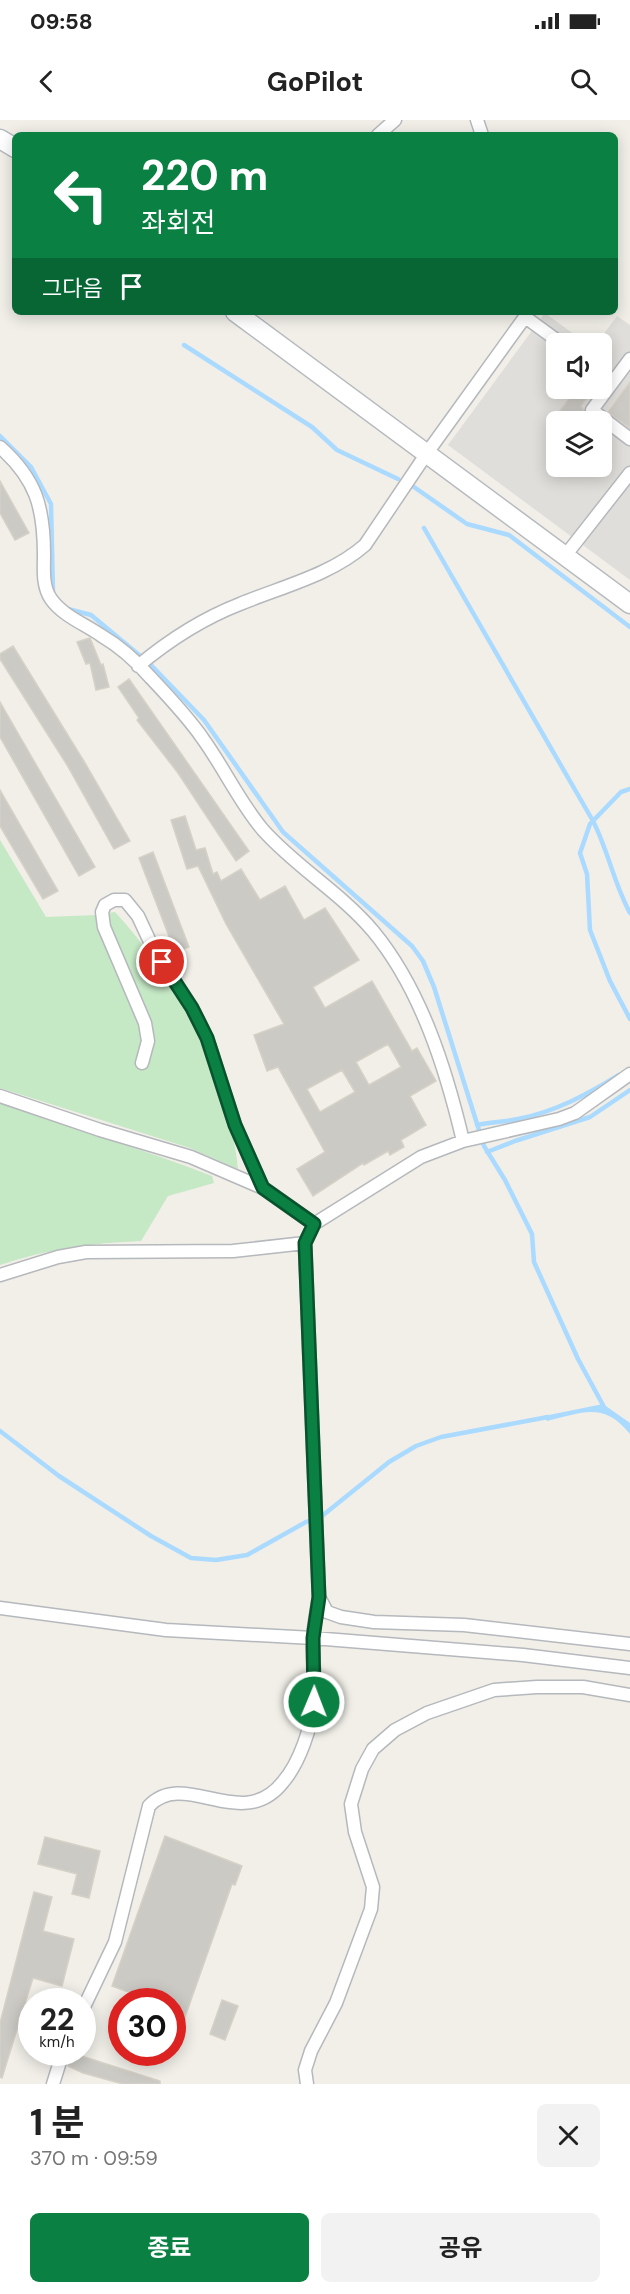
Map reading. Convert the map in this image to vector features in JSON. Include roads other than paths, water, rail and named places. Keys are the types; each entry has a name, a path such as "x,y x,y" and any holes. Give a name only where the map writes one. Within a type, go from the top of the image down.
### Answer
{"street":[{"path":"381,132 395,120"},
{"path":"239,315 630,604"},
{"path":"142,662 181,634 237,605 303,579 352,556 364,545 524,315 548,333"},
{"path":"630,359 592,410 630,439"},
{"path":"0,447 17,462 35,489 43,518 44,579 50,598 72,618 142,662 202,737 261,828 294,862 333,893 372,930 405,977 453,1096 468,1140"},
{"path":"565,556 630,473"},
{"path":"142,1063 148,1041 145,1023 104,927 102,912 105,905 114,900 125,900 130,906 152,946 192,1008 207,1038 235,1125 263,1188"},
{"path":"93,1988 115,1942 149,1806 159,1796 171,1793 242,1805 273,1792 294,1767 314,1702 313,1638 319,1597 305,1243 314,1224 421,1157 468,1140 575,1113 630,1074"},
{"path":"0,1096 100,1130 191,1157 263,1188 314,1224"},
{"path":"0,1275 58,1257 86,1252 234,1251 305,1243"},
{"path":"319,1597 327,1612 341,1617 374,1622 464,1625 630,1644"},
{"path":"0,1608 166,1630 313,1638 523,1655 630,1668"},
{"path":"307,2084 305,2070 310,2051 336,2003 371,1909 373,1887 355,1832 351,1804 362,1769 373,1749 395,1730 428,1713 494,1690 583,1687 630,1695"},
{"path":"53,2084 59,2066"}],"water":[{"path":"603,1404 630,1423 630,1434 611,1417 601,1413 582,1413 547,1421 544,1416"}],"waterway":[{"path":"184,345 312,427 337,450 398,479"},
{"path":"0,436 31,467 51,504 53,592"},
{"path":"414,487 467,524 509,535 630,627"},
{"path":"424,528 593,821 630,913"},
{"path":"68,609 91,615 150,664 204,720 283,832 412,946 423,961 434,987 484,1146 505,1180 532,1234 534,1262 578,1359 604,1407"},
{"path":"630,789 621,792 590,824 580,853 587,874 590,930 610,981 630,1019"},
{"path":"477,1125 518,1119 545,1112 619,1075"},
{"path":"487,1152 590,1117 630,1090"},
{"path":"0,1431 59,1476 151,1536 191,1558 216,1560 247,1555 306,1522 322,1516 389,1462 416,1446 441,1437 548,1417"}]}
